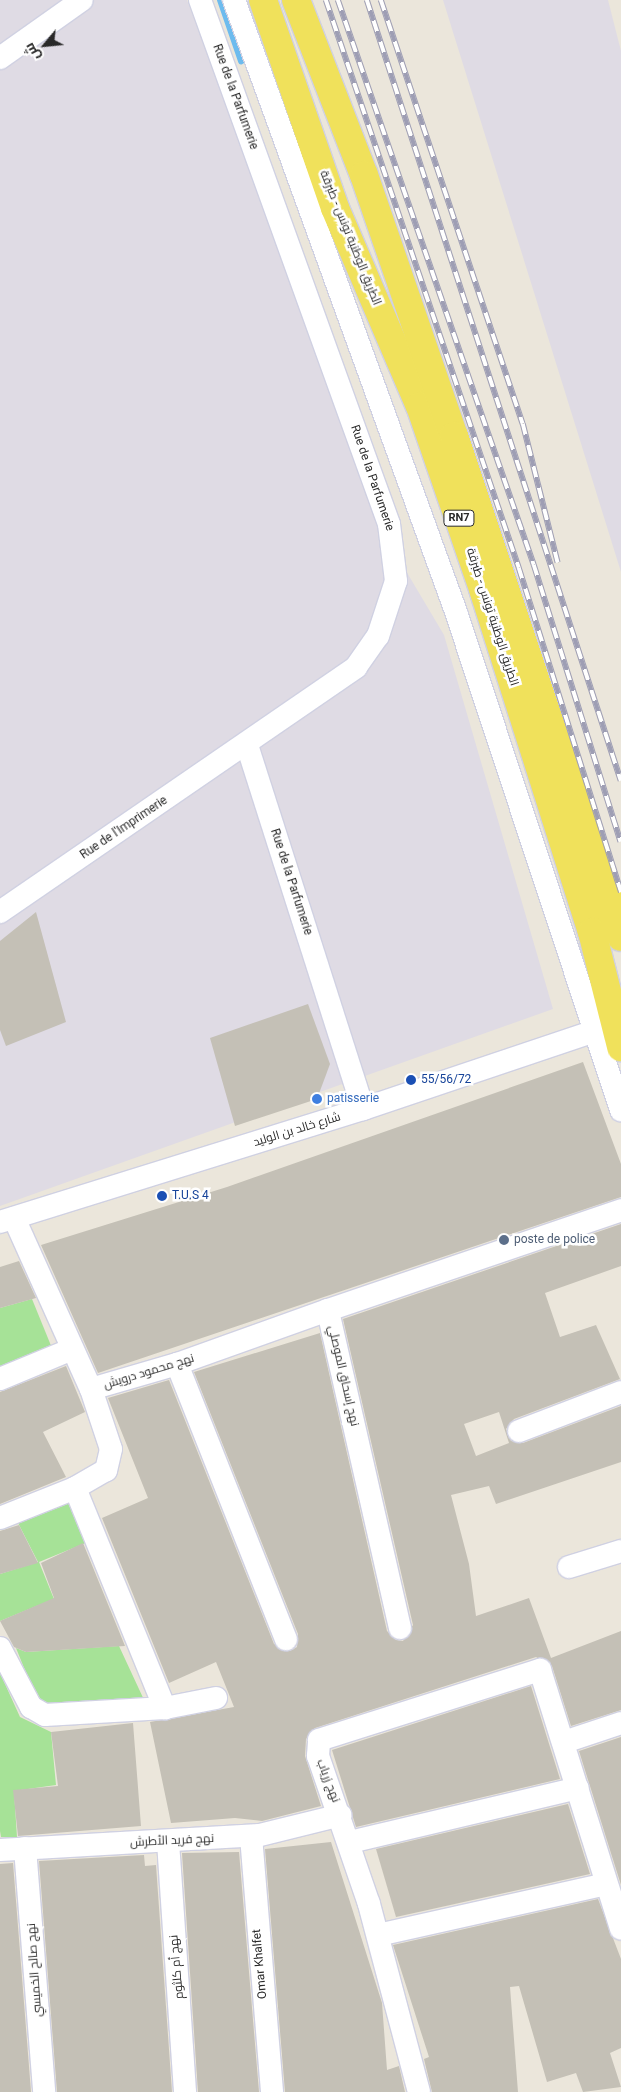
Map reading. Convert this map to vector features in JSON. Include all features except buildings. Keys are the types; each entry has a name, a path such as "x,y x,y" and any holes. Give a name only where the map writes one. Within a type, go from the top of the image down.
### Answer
{"main road":[{"name":"الطريق الوطنية تونس - طبرقة","path":"263,0 335,208 420,406 472,555 592,932 612,1031"},
{"name":"الطريق الوطنية تونس - طبرقة","path":"296,0 364,175 454,436 621,937"}],"street":[{"path":"0,58 82,0"},
{"name":"Rue de la Parfumerie","path":"200,0 390,524 396,562 386,619 370,650 330,688 247,745 363,1109"},
{"path":"234,0 612,1031 621,1110"},
{"name":"Rue de l'Imprimerie","path":"2,907 247,745"},
{"name":"شارع خالد بن الوليد","path":"7,1220 612,1031"},
{"name":"نهج إسحاق الموصلي","path":"400,1628 328,1310 621,1210"},
{"name":"نهج محمود درويش","path":"7,1220 91,1390 177,1364 328,1310"},
{"path":"0,1379 70,1350"},
{"path":"177,1364 286,1639"},
{"path":"0,1518 75,1488 101,1474 112,1460 91,1390"},
{"path":"519,1431 621,1392"},
{"path":"75,1488 165,1708"},
{"path":"569,1567 621,1550"},
{"path":"0,1648 39,1714 165,1708 216,1698"},
{"name":"نهج زرياب","path":"419,2092 378,1935 341,1815 318,1756 319,1740 531,1669 540,1670 545,1676 564,1742"},
{"path":"621,1724 564,1742 621,1930"},
{"path":"350,1842 578,1788"},
{"name":"نهج فريد الأطرش","path":"0,1850 251,1836 341,1815"},
{"name":"Omar Khalfet","path":"251,1836 272,2092"},
{"name":"نهج أم كلثوم","path":"168,1842 185,2092"},
{"name":"نهج صالح الخميسي","path":"25,1848 44,2092"},
{"path":"378,1935 606,1884"}],"shaded area":[{"path":"0,0 187,0 390,544 444,635 553,1009 0,1206"},
{"path":"443,0 608,0 621,51 621,572"}],"green space":[{"path":"32,1299 54,1353 0,1373 0,1308"},
{"path":"63,1501 75,1508 88,1542 39,1562 56,1604 39,1605 0,1621 0,1574 38,1562 16,1519"},
{"path":"119,1646 145,1702 39,1705 16,1648 26,1652"},
{"path":"0,1673 20,1717 51,1732 56,1785 14,1791 17,1837 1,1837 0,1831"}],"waterway":[{"path":"220,0 241,61"}],"railway":[{"path":"326,0 519,568 621,892"},
{"path":"338,0 534,565 621,842"},
{"path":"367,0 621,781"},
{"path":"381,0 523,424 558,563"}],"place":[{"name":"55/56/72","path":"411,1080"},
{"name":"patisserie","path":"317,1099"},
{"name":"T.U.S 4","path":"162,1196"},
{"name":"poste de police","path":"504,1240"}]}
